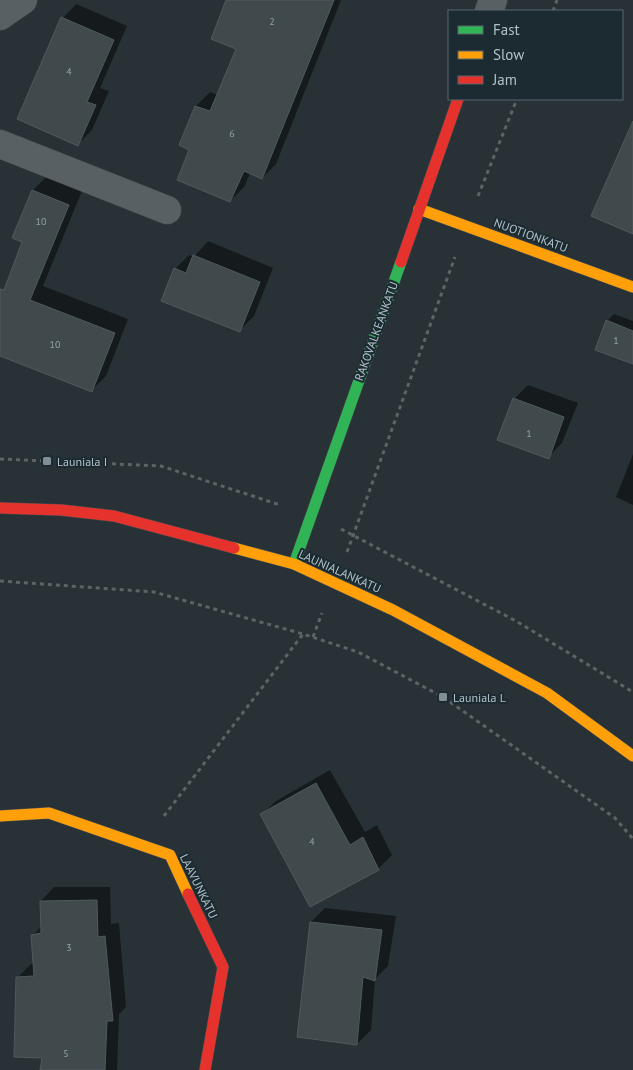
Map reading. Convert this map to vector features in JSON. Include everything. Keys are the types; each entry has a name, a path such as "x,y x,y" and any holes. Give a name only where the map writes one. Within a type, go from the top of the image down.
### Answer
{"street":[{"path":"0,16 23,0"},
{"name":"RAKOVALKEANKATU","path":"294,564 458,100"},
{"path":"0,144 167,210"},
{"name":"NUOTIONKATU","path":"420,209 633,287"},
{"name":"LAUNIALANKATU","path":"0,508 61,510 114,516 294,564 393,610 547,692 633,756"},
{"name":"LAAVUNKATU","path":"0,816 49,812 170,855 223,967 204,1070"}],"path":[{"path":"354,535 466,226 517,100"},
{"path":"0,459 161,466 310,515 354,535 516,621 633,692"},
{"path":"0,581 154,592 303,634 358,652 443,697 615,818 633,839"},
{"path":"141,845 303,634"}],"building":[{"path":"226,0 334,0 262,179 244,171 230,202 177,180 189,150 179,145 195,106 210,111 236,49 211,39"},
{"path":"61,17 114,40 87,102 96,105 78,146 17,119"},
{"path":"633,121 633,234 591,216"},
{"path":"32,190 69,205 30,300 115,333 92,392 0,356 0,289 4,290 22,242 12,238"},
{"path":"193,255 260,282 240,332 161,301 174,268 186,273"},
{"path":"606,320 633,331 633,364 595,350"},
{"path":"513,398 564,417 549,459 497,440"},
{"path":"316,783 350,845 363,837 379,870 310,907 260,814"},
{"path":"97,900 98,937 105,936 113,1021 107,1021 105,1070 40,1070 42,1058 14,1057 16,977 34,976 31,935 41,933 40,901"},
{"path":"310,922 382,930 375,981 363,977 357,1045 297,1037"}],"traffic: fast":[{"path":"294,564 401,262"}],"traffic: slow":[{"path":"419,209 633,287"},
{"path":"234,548 294,564 393,610 547,693 633,756"},
{"path":"0,816 49,813 170,855 188,894"}],"traffic: jam":[{"path":"401,262 458,100"},
{"path":"0,508 61,510 114,516 234,548"},
{"path":"188,894 223,967 205,1070"}],"place":[{"name":"Launiala I","path":"47,461"},
{"name":"Launiala L","path":"443,697"}]}
